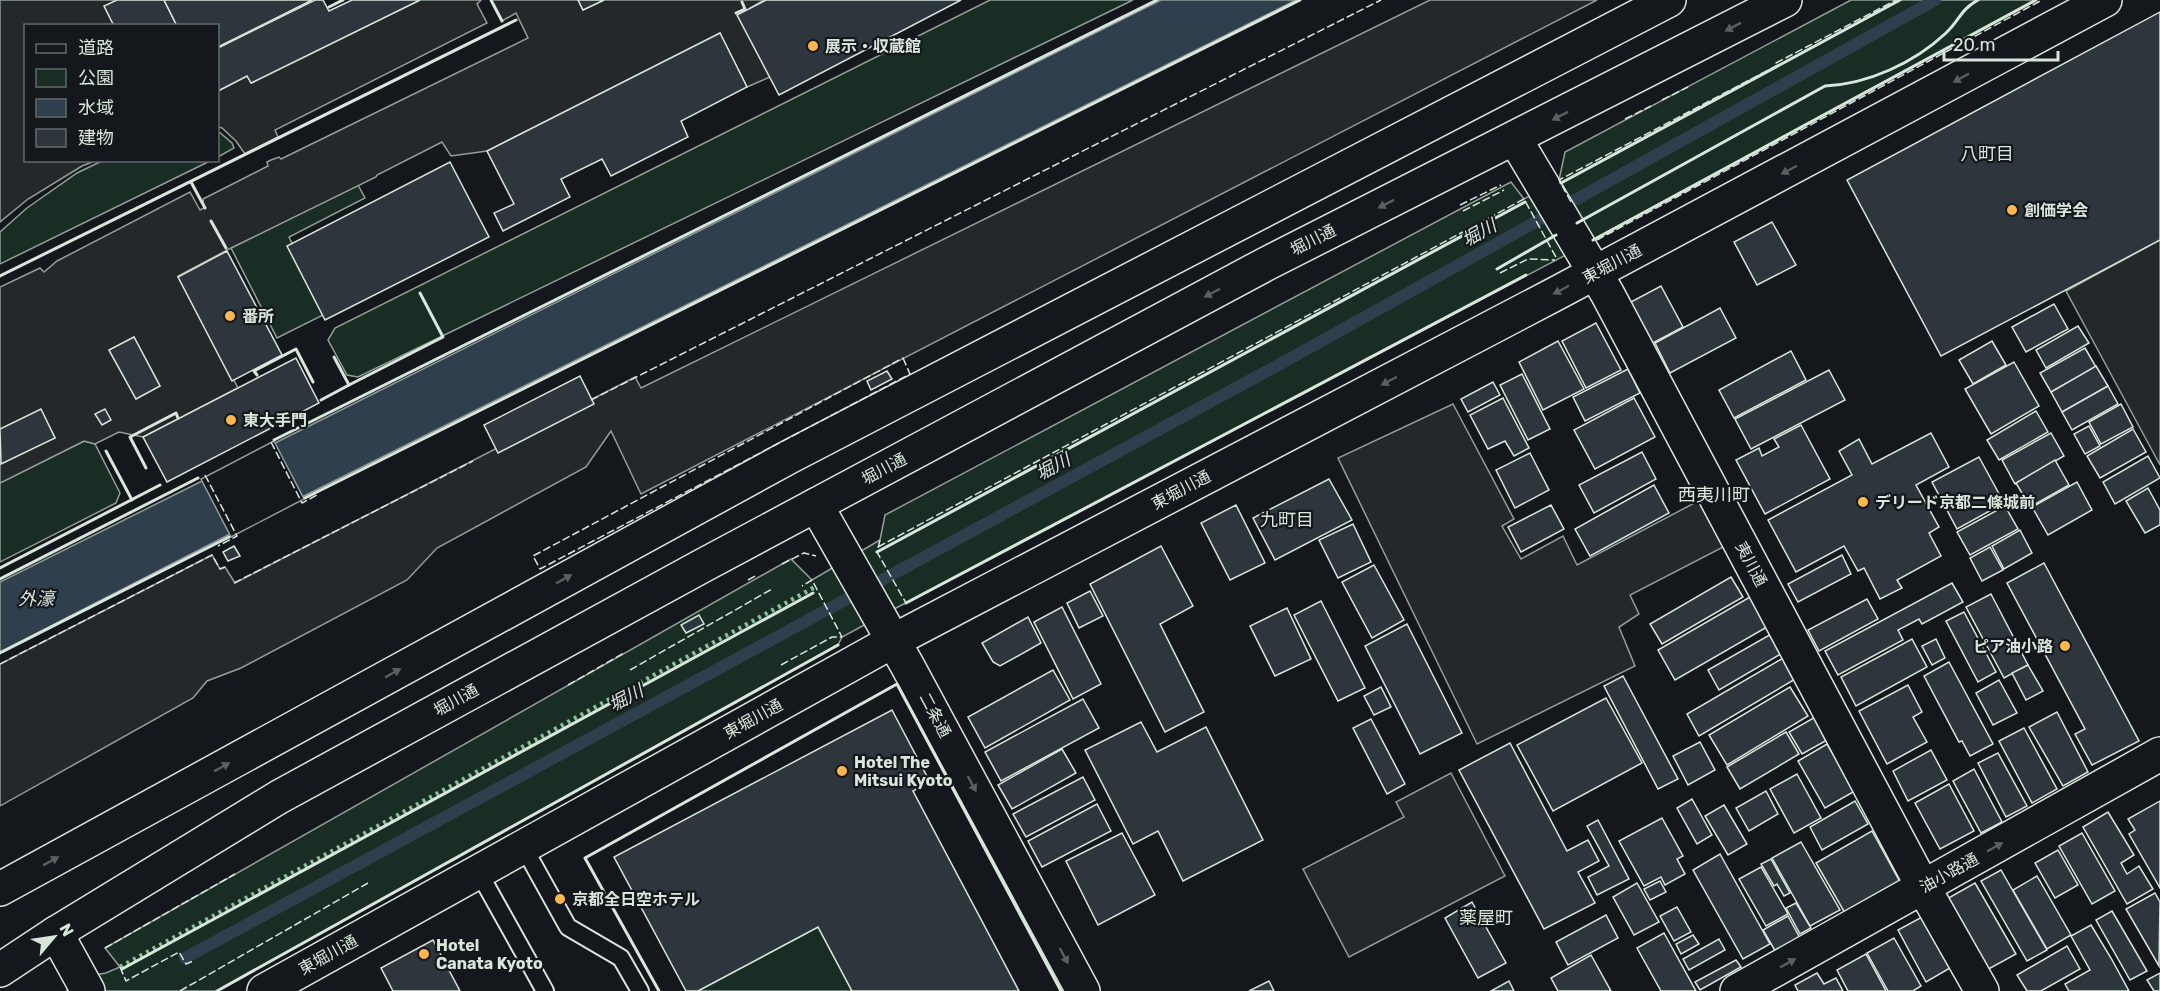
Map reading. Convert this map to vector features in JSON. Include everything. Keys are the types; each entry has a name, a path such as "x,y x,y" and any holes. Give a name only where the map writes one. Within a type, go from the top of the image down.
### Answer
{"street":[{"path":"0,890 789,457 1669,0"},
{"name":"堀川通","path":"0,970 56,933 279,797 816,505 1266,264 1785,0"},
{"name":"東堀川通","path":"264,991 523,846 886,629 1587,260 1909,107 2105,0"},
{"name":"夷川通","path":"1515,139 1618,314 1923,887 1982,991"},
{"name":"二条通","path":"816,505 1083,991"},
{"name":"油小路通","path":"1737,991 2160,754"},
{"path":"56,933 85,986"}],"lane":[{"path":"523,846 568,927 621,958 640,991"},
{"path":"478,871 545,991"}],"green space":[{"path":"990,0 1133,0 358,377 347,375 328,340 335,328"},
{"path":"1851,0 2036,0 1579,248 842,637 838,645 217,991 66,991 95,975 120,967 105,948 791,559 812,580 880,540 885,515 1511,182 1524,199 1559,180 1565,152"},
{"path":"219,132 232,143 234,148 219,156"},
{"path":"100,162 208,162 0,264 0,232 27,208 77,173"},
{"path":"358,185 365,198 289,237 327,313 277,338 231,248"},
{"path":"84,441 95,444 120,493 116,503 0,562 0,483"},
{"path":"818,927 852,991 698,991"}],"shaded area":[{"path":"0,0 113,0 114,24 24,24 24,162 92,162 28,199 0,222"},
{"path":"420,0 481,0 477,4 487,23 275,130 278,137 245,154 236,141 219,127 219,90 247,76 252,83"},
{"path":"491,0 578,0 583,10 604,0 764,0 750,8 770,77 747,87 720,33 487,151 451,156 442,142 231,248 178,276 238,388 143,437 119,432 95,444 84,441 0,483 0,462 55,438 41,410 0,429 0,287 40,268 44,272 57,261 190,192 200,210 204,208 203,199 268,166 267,162 279,157 281,159 528,38 516,13 502,21","holes":["134,337 160,386 136,399 109,350"]},
{"path":"1430,0 1597,0 641,494 611,431 586,467 437,548 407,580 241,668 207,681 193,698 0,806 0,664 212,555 220,569 225,567 235,583 635,377 641,388"},
{"path":"2160,240 2160,465 2066,291"},
{"path":"1453,404 1514,519 1502,526 1521,559 1563,536 1577,565 1702,499 1729,544 1630,595 1639,614 1619,627 1635,666 1477,744 1338,458"},
{"path":"1451,773 1505,876 1349,957 1303,869 1404,817 1396,802"}],"water":[{"name":"外濠","path":"1161,0 1296,0 304,496 0,652 0,582"}],"pier":[{"path":"274,441 304,499 231,537 201,479"}],"building":[{"path":"117,0 164,0 176,24 113,24 104,6"},
{"path":"164,0 312,0 219,46 219,24 176,24"},
{"path":"315,0 323,0 329,11 352,0 420,0 251,83 247,76 219,90 219,48"},
{"path":"578,0 604,0 583,10"},
{"name":"展示・収蔵館","path":"766,0 961,0 779,95 737,15"},
{"name":"創価学会","path":"2160,12 2160,240 1941,356 1847,180"},
{"path":"720,33 747,87 681,121 688,137 611,176 602,159 561,179 570,197 503,231 494,213 514,204 487,151"},
{"path":"450,162 489,237 325,320 287,246"},
{"path":"1772,222 1796,265 1757,285 1734,242"},
{"name":"番所","path":"227,251 282,355 232,381 178,277"},
{"path":"1661,286 1683,327 1651,344 1629,303"},
{"path":"2054,304 2068,329 2026,352 2012,327"},
{"path":"1720,308 1736,338 1670,373 1655,343"},
{"path":"1596,323 1621,370 1586,388 1562,341"},
{"path":"2078,326 2089,343 2046,368 2036,350"},
{"path":"134,337 160,386 136,399 109,350"},
{"path":"1558,341 1584,389 1543,410 1519,362"},
{"path":"1992,341 2006,365 1973,384 1959,360"},
{"path":"2085,348 2096,367 2051,392 2040,373"},
{"path":"1791,351 1806,380 1734,418 1719,390"},
{"name":"東大手門","path":"296,358 319,403 167,482 143,437"},
{"path":"2014,362 2039,406 1991,434 1965,389"},
{"path":"2096,366 2108,386 2062,412 2051,392"},
{"path":"1628,369 1640,393 1585,421 1573,397"},
{"path":"1829,370 1845,400 1751,449 1735,419"},
{"path":"887,371 892,379 871,390 867,381"},
{"path":"1522,374 1550,429 1528,440 1500,385"},
{"path":"580,376 594,404 498,453 484,425"},
{"path":"1493,382 1500,395 1468,412 1461,399"},
{"path":"2108,386 2118,404 2072,430 2062,412"},
{"path":"1503,398 1529,448 1514,456 1505,441 1488,449 1470,415"},
{"path":"1634,398 1655,437 1595,469 1574,430"},
{"path":"2121,404 2133,427 2101,444 2089,422"},
{"path":"41,409 55,438 1,464 0,429"},
{"path":"105,409 111,420 102,425 95,414"},
{"path":"2036,411 2048,432 1999,460 1987,440"},
{"path":"1801,425 1830,479 1765,514 1736,460 1759,448 1762,456 1779,447 1774,439"},
{"path":"2089,426 2100,446 2085,454 2074,434"},
{"path":"2133,429 2146,452 2100,478 2087,456"},
{"name":"デリード京都二條城前","path":"1931,433 1949,467 1916,485 1939,527 1929,533 1941,556 1897,580 1902,588 1880,599 1864,568 1858,571 1844,546 1796,572 1768,520 1852,475 1839,451 1859,439 1872,464"},
{"path":"2051,433 2064,456 2015,484 2002,460"},
{"path":"1642,452 1656,479 1594,513 1579,485"},
{"path":"1530,453 1549,490 1515,508 1496,470"},
{"path":"2148,456 2160,478 2115,504 2103,482"},
{"path":"1979,457 2004,503 1957,529 1932,482"},
{"path":"2055,460 2069,485 2030,507 2016,483"},
{"path":"1329,479 1352,520 1275,560 1253,518"},
{"path":"2077,482 2092,510 2048,535 2032,507"},
{"path":"1654,485 1669,513 1590,556 1575,529"},
{"path":"2148,488 2160,510 2160,525 2145,533 2126,501"},
{"path":"1236,505 1265,563 1230,580 1201,523"},
{"path":"1551,505 1564,529 1521,552 1508,527"},
{"path":"2005,506 2018,529 1970,555 1957,532"},
{"path":"1353,524 1371,562 1338,578 1319,540"},
{"path":"2020,530 2032,553 2004,569 1992,546"},
{"path":"234,546 240,556 228,561 223,552"},
{"path":"1161,546 1193,606 1160,624 1204,712 1165,732 1090,584"},
{"path":"1990,547 2003,570 1982,581 1970,558"},
{"path":"1842,555 1851,574 1798,602 1788,584"},
{"name":"ピア油小路","path":"2044,563 2139,741 2092,765 2075,734 2085,729 2007,583"},
{"path":"1374,565 1404,620 1372,638 1342,582"},
{"path":"1731,577 1743,597 1662,644 1650,624"},
{"path":"1952,583 1963,602 1922,624 1919,619 1898,630 1903,640 1838,675 1825,651"},
{"path":"1090,591 1103,616 1079,628 1067,603"},
{"path":"1991,594 2028,665 2004,678 1966,607"},
{"path":"1750,597 1767,627 1675,680 1658,650"},
{"path":"1867,599 1878,619 1819,651 1808,630"},
{"path":"1321,601 1365,688 1338,701 1294,615"},
{"path":"1062,607 1101,684 1073,699 1034,622"},
{"path":"1287,608 1311,659 1275,676 1250,626"},
{"path":"1964,612 1996,672 1978,682 1946,621"},
{"path":"699,615 704,624 686,633 681,625"},
{"path":"1028,617 1041,643 1000,666 993,662 982,643"},
{"path":"1407,624 1462,733 1420,754 1365,646"},
{"path":"1773,633 1784,652 1719,690 1708,670"},
{"path":"1912,639 1927,667 1856,706 1841,677"},
{"path":"1936,639 1945,658 1932,665 1922,646"},
{"path":"1785,657 1797,678 1699,736 1687,714"},
{"path":"1949,662 1993,744 1970,756 1962,741 1959,742 1924,676"},
{"path":"2028,665 2043,691 2026,700 2012,673"},
{"path":"1053,670 1070,700 985,748 968,717"},
{"path":"1623,676 1678,779 1658,789 1604,686"},
{"path":"1999,680 2017,713 1993,725 1976,693"},
{"path":"1908,685 1922,712 1913,717 1927,742 1887,764 1859,711"},
{"path":"1381,687 1391,707 1374,715 1364,696"},
{"path":"1790,687 1808,716 1727,765 1709,735"},
{"path":"1606,698 1642,763 1553,811 1517,745"},
{"path":"1083,699 1099,728 1001,781 985,752"},
{"name":"Hotel The Mitsui Kyoto","path":"892,710 930,782 913,791 1019,991 852,991 818,927 698,991 686,991 614,857"},
{"path":"2057,712 2088,772 2063,786 2029,727"},
{"path":"1817,716 1829,739 1802,754 1789,732"},
{"path":"1371,719 1405,784 1387,794 1353,728"},
{"path":"1141,722 1157,752 1206,727 1263,840 1183,881 1158,831 1133,844 1085,750"},
{"path":"2024,728 2057,789 2032,803 1999,741"},
{"path":"1786,732 1799,754 1740,789 1727,767"},
{"path":"1700,742 1715,770 1688,785 1673,756"},
{"path":"1510,743 1567,851 1588,840 1599,861 1578,872 1595,903 1544,929 1459,770"},
{"path":"1827,744 1855,791 1825,808 1798,761"},
{"path":"1062,749 1076,773 1012,809 998,785"},
{"path":"1931,750 1947,780 1908,801 1893,771"},
{"path":"1998,753 2027,806 2006,817 1978,763"},
{"path":"1974,769 2002,822 1981,833 1953,781"},
{"path":"1797,774 1821,818 1794,833 1770,789"},
{"path":"1083,777 1095,800 1026,837 1013,814"},
{"path":"1949,784 1974,831 1940,849 1915,803"},
{"path":"1766,791 1778,814 1749,831 1736,808"},
{"path":"1692,799 1712,835 1697,844 1677,808"},
{"path":"1855,801 1868,824 1822,850 1810,827"},
{"path":"2160,801 2160,888 2129,834 2135,830 2128,819"},
{"path":"1097,804 1111,831 1042,867 1028,841"},
{"path":"1724,805 1747,844 1728,855 1705,816"},
{"path":"2108,812 2134,855 2121,863 2127,874 2139,866 2153,889 2127,904 2083,827"},
{"path":"1662,818 1683,856 1677,859 1685,874 1665,885 1661,877 1644,886 1619,841"},
{"path":"1598,820 1629,879 1597,895 1588,877 1609,866 1587,826"},
{"path":"1872,831 1900,882 1845,913 1816,863"},
{"path":"1122,833 1155,895 1098,925 1066,861"},
{"path":"2082,833 2115,891 2092,904 2059,846"},
{"path":"1801,842 1840,910 1810,926 1772,858"},
{"path":"2058,850 2078,885 2055,898 2035,863"},
{"path":"1720,854 1770,944 1743,959 1693,870"},
{"path":"1771,859 1790,893 1784,896 1777,884 1774,886 1761,864"},
{"path":"1761,867 1788,914 1766,926 1739,879"},
{"path":"2001,870 2047,950 2027,961 1981,881"},
{"path":"2037,876 2071,935 2047,949 2013,890"},
{"path":"1660,881 1666,892 1650,900 1644,889"},
{"path":"1637,883 1659,922 1634,935 1613,897"},
{"path":"1975,883 2016,954 1985,971 1945,900"},
{"path":"2155,893 2160,902 2159,966 2126,909"},
{"path":"1472,902 1506,963 1478,978 1445,918"},
{"path":"1796,903 1811,928 1800,934 1786,908"},
{"path":"1677,907 1691,932 1674,941 1660,916"},
{"path":"2112,911 2147,971 2130,980 2096,920"},
{"path":"1606,915 1618,938 1568,965 1556,942"},
{"path":"1788,916 1801,940 1777,954 1763,930"},
{"path":"1922,917 1950,968 1926,982 1898,930"},
{"path":"2091,925 2129,991 2069,991 2065,984 2090,970 2071,936"},
{"path":"1664,933 1696,991 1661,991 1637,948"},
{"path":"1693,935 1699,944 1681,954 1676,944"},
{"path":"1894,938 1921,986 1913,991 1888,991 1867,953"},
{"path":"1719,939 1725,950 1689,970 1683,959"},
{"name":"Hotel Canata Kyoto","path":"433,940 460,991 393,991 381,968"},
{"path":"2067,946 2080,969 2041,991 2027,991 2017,975"},
{"path":"1866,954 1886,991 1848,991 1837,970"},
{"path":"1591,955 1611,991 1558,991 1551,978"},
{"path":"1736,960 1741,967 1700,990 1695,982"},
{"path":"1817,973 1824,984 1836,978 1843,991 1798,991 1795,985"},
{"path":"2160,973 2160,991 2154,991 2147,980"},
{"path":"1269,981 1274,991 1249,991"},
{"path":"1509,981 1514,991 1491,991"}],"waterway":[{"name":"堀川","path":"185,958 1282,363 1935,0"}],"hedge":[{"path":"120,967 815,587"}],"fence":[{"path":"591,400 1381,0"},
{"path":"1571,202 1559,180 1896,0"},
{"path":"1597,240 2042,0"},
{"path":"1662,100 1688,87"},
{"path":"1625,119 1651,106"},
{"path":"1460,205 1501,185"},
{"path":"1463,211 1504,190"},
{"path":"878,547 1524,199 1557,259"},
{"path":"1500,273 1528,259 1555,260"},
{"path":"903,358 910,374 540,569 533,556 903,358"},
{"path":"271,442 302,503 317,495"},
{"path":"234,583 473,461"},
{"path":"205,475 237,536 218,546"},
{"path":"880,540 877,552 906,603"},
{"path":"782,564 804,553 816,556"},
{"path":"0,664 212,555 220,569 225,567"},
{"path":"748,580 757,575"},
{"path":"781,665 832,637 842,637 812,580 802,586"},
{"path":"630,670 772,589"},
{"path":"568,685 624,653"},
{"path":"105,948 235,874"},
{"path":"180,991 368,883"},
{"path":"120,967 126,981 179,952 186,964 193,961"}],"wall":[{"path":"329,7 343,0"},
{"path":"491,0 502,21"},
{"path":"274,440 1157,0"},
{"path":"305,498 1300,0"},
{"path":"1561,183 1900,0"},
{"path":"1577,223 1825,86 1874,76 1920,54 1951,28 1964,11 1978,0"},
{"path":"1593,240 2036,0"},
{"path":"736,13 745,9 742,2"},
{"path":"0,276 516,20"},
{"path":"191,182 205,208"},
{"path":"877,552 1525,202"},
{"path":"211,221 226,248"},
{"path":"1497,269 1556,235"},
{"path":"906,603 1526,275"},
{"path":"349,385 443,337 420,293"},
{"path":"257,375 254,371 296,349 313,382"},
{"path":"321,400 349,385 334,357"},
{"path":"146,468 130,437 176,413 178,418"},
{"path":"106,451 132,500"},
{"path":"0,579 198,478"},
{"path":"0,568 160,485"},
{"path":"0,653 229,537"},
{"path":"122,969 813,593"},
{"path":"217,991 838,645"},
{"path":"659,991 585,858 897,684 1061,991"}],"place":[{"name":"展示・収蔵館","path":"813,46"},
{"name":"創価学会","path":"2012,210"},
{"name":"番所","path":"230,316"},
{"name":"東大手門","path":"231,420"},
{"name":"デリード京都二條城前","path":"1863,502"},
{"name":"ピア油小路","path":"2065,646"},
{"name":"Hotel The Mitsui Kyoto","path":"842,771"},
{"name":"京都全日空ホテル","path":"560,899"},
{"name":"Hotel Canata Kyoto","path":"424,954"}],"district":[{"name":"八町目","path":"1987,154"},
{"name":"西夷川町","path":"1714,495"},
{"name":"九町目","path":"1287,520"},
{"name":"薬屋町","path":"1486,918"}]}
